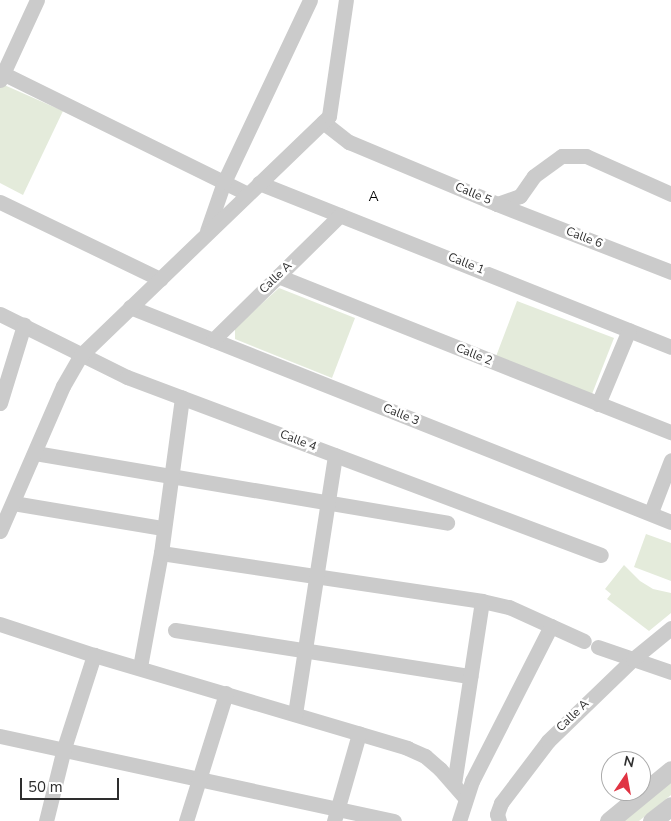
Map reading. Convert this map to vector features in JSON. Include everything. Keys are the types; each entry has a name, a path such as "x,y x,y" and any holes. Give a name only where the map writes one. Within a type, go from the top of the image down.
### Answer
{"street":[{"path":"37,0 1,75 248,194"},
{"path":"206,234 224,182 310,0"},
{"path":"0,531 63,386 81,355 330,116 346,0"},
{"name":"Calle 5","path":"323,122 350,142 497,204 520,196 534,176 562,156 586,156 671,194"},
{"name":"Calle 1","path":"259,183 671,347"},
{"path":"0,202 160,279"},
{"name":"Calle 6","path":"497,204 671,272"},
{"name":"Calle A","path":"212,340 340,215"},
{"name":"Calle 2","path":"278,276 671,432"},
{"name":"Calle 3","path":"130,307 671,522"},
{"name":"Calle 4","path":"0,314 127,377 601,555"},
{"path":"0,403 24,325"},
{"path":"598,404 629,330"},
{"path":"140,667 161,553 182,397"},
{"path":"35,453 328,501 447,523"},
{"path":"295,714 335,455"},
{"path":"653,507 671,460"},
{"path":"13,503 163,528"},
{"path":"161,553 482,601 509,607 584,641"},
{"path":"454,784 482,601"},
{"path":"0,624 94,655 140,667 407,748 425,756 454,784 465,798"},
{"path":"458,821 465,798 551,626"},
{"name":"Calle A","path":"499,821 497,814 501,803 548,741 633,659 671,628"},
{"path":"175,630 470,676"},
{"path":"598,647 671,672"},
{"path":"46,821 63,750 94,655"},
{"path":"186,821 197,779 226,693"},
{"path":"336,815 359,734"},
{"path":"0,736 197,779 336,815 394,821"},
{"path":"609,821 671,770"},
{"path":"652,821 671,806"}],"green space":[{"path":"2,84 63,111 23,195 0,183 0,88"},
{"path":"279,288 355,318 332,378 235,339 235,328"},
{"path":"517,301 614,338 592,394 495,359"},
{"path":"646,534 671,543 671,581 634,567"},
{"path":"624,565 640,581 653,589 671,593 671,613 649,631 607,599 611,594 605,589"},
{"path":"671,781 671,795 639,821 624,821 648,801 651,801 651,798"}],"district":[{"name":"A","path":"374,197"}]}
